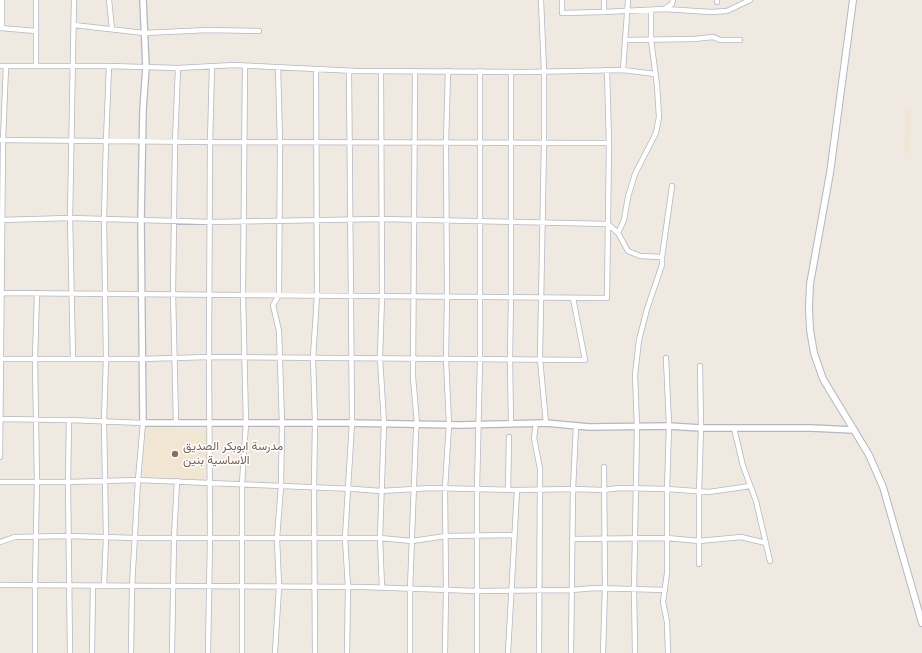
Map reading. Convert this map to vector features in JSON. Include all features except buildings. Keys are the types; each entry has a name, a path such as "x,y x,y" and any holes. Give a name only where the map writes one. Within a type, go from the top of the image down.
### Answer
{"main road":[{"path":"853,0 830,173 810,284 810,330 814,353 823,379 869,455 883,488 922,623"}],"street":[{"path":"2,0 1,28 36,31"},
{"path":"36,0 36,66"},
{"path":"73,359 70,218 74,0"},
{"path":"110,0 112,29"},
{"path":"131,653 132,587 142,423 141,220 142,142 146,67 143,0"},
{"path":"541,0 544,71 544,143 540,359 546,423"},
{"path":"562,0 562,13 664,9 712,12 727,11 750,0"},
{"path":"604,0 604,12"},
{"path":"623,70 628,0"},
{"path":"664,9 672,4 673,0"},
{"path":"618,233 624,220 628,197 635,174 656,133 659,117 651,40 651,10"},
{"path":"74,25 144,33 208,30 259,31"},
{"path":"625,40 694,39 713,37 720,40 740,40"},
{"path":"0,66 73,65 178,68 245,66 349,71 480,72 623,70 655,74"},
{"path":"0,457 1,140 6,66"},
{"path":"104,586 106,537 104,421 106,293 104,218 109,66"},
{"path":"242,653 242,484 246,423 243,295 243,142 245,66"},
{"path":"208,653 210,538 210,142 212,67"},
{"path":"275,653 279,587 277,538 281,486 282,423 279,331 273,305 279,295 280,142 278,67"},
{"path":"176,423 173,293 178,68"},
{"path":"315,653 315,423 313,358 317,296 316,69"},
{"path":"1,293 173,293 317,296 606,298 609,143 607,70"},
{"path":"347,653 348,587 345,538 352,423 349,71"},
{"path":"381,71 382,296 380,358 384,423 380,538 382,588"},
{"path":"410,653 410,589 417,424 413,377 415,71"},
{"path":"445,653 445,488 449,425 446,359 446,143 448,71"},
{"path":"477,653 477,488 480,359 480,72"},
{"path":"511,72 511,424"},
{"path":"1,140 316,143 609,143"},
{"path":"635,653 634,589 637,427 635,374 639,340 647,309 662,265 672,186"},
{"path":"1,220 104,218 211,222 243,220 280,221 414,219 608,224 618,233 628,251 640,256 662,257"},
{"path":"35,653 37,419 35,359 37,293"},
{"path":"0,359 279,357 585,360 573,298"},
{"path":"666,358 669,426 667,573 663,602 667,622 668,653"},
{"path":"699,564 701,428 700,366"},
{"path":"0,419 142,423 384,423 449,425 546,423 576,426 811,428 854,430"},
{"path":"69,420 68,482 70,653"},
{"path":"536,423 534,438 540,469 540,653"},
{"path":"571,653 573,489 576,426"},
{"path":"734,428 743,466 756,501 770,561"},
{"path":"508,490 509,438"},
{"path":"604,467 604,653"},
{"path":"0,482 138,480 347,488 381,491 445,488 508,490 604,490 619,488 667,488 709,492 750,486"},
{"path":"172,653 174,538 177,482"},
{"path":"508,653 516,490"},
{"path":"0,542 15,537 36,536 135,538 380,538 412,541 446,536 514,535"},
{"path":"572,539 667,538 699,541 741,537 766,543"},
{"path":"0,585 132,587 348,587 477,591 571,590 605,588 665,590"},
{"path":"92,653 93,586"}],"shaded area":[{"path":"906,110 911,110 909,153 904,153"},
{"name":"مدرسة ابوبكر الصديق الاساسية بنين","path":"146,428 207,429 204,480 143,478"}],"place":[{"name":"مدرسة ابوبكر الصديق الاساسية بنين","path":"175,454"}]}
